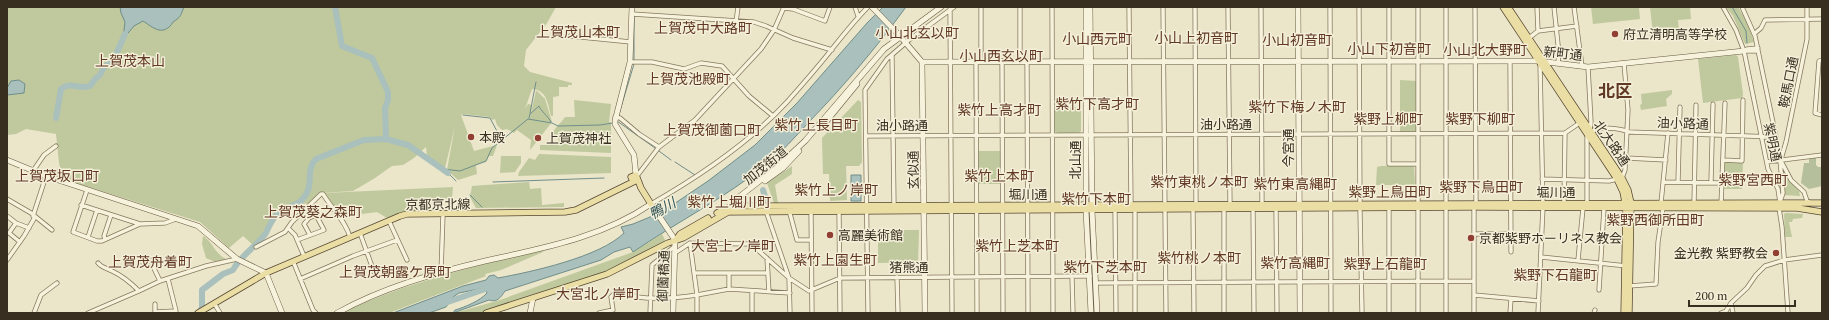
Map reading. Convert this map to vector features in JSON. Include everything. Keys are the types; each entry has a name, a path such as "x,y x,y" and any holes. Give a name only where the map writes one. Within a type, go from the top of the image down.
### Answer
{"main road":[{"name":"北大路通","path":"1502,7 1542,62 1620,178 1628,206 1627,266 1624,313"},
{"name":"北大路通","path":"1508,7 1529,38 1542,62"},
{"path":"635,179 651,205"},
{"name":"京都京北線","path":"200,312 261,278 266,273 407,214 565,212 576,210 635,179"},
{"name":"堀川通","path":"738,208 1089,208 1131,205 1164,207 1475,205 1746,206 1822,202"},
{"name":"堀川通","path":"1543,205 1564,203 1604,208 1628,206"},
{"name":"堀川通","path":"1253,207 1262,205 1276,207"},
{"name":"堀川通","path":"1779,205 1822,212"},
{"name":"堀川通","path":"1089,208 1135,210 1164,207"},
{"name":"堀川通","path":"738,208 766,211 789,209"},
{"path":"486,313 607,274 683,238 724,213 738,208"},
{"name":"北大路通","path":"1627,266 1629,313"}],"street":[{"path":"632,7 634,14 631,42 631,62 616,119 634,155 635,179"},
{"path":"736,22 738,7"},
{"path":"635,179 659,147 695,120 764,45 774,30 784,8 793,9 825,21 830,7"},
{"path":"855,7 858,16"},
{"path":"336,313 366,298 441,273 582,238 612,225 651,205 702,174 747,140 773,116 832,50 858,16 868,7"},
{"path":"872,7 906,42 922,62"},
{"name":"加茂街道","path":"738,208 740,197 775,169 805,141 872,62 900,36 941,7"},
{"path":"977,313 977,135 981,7"},
{"path":"1020,7 1020,61"},
{"path":"1052,7 1053,313"},
{"name":"北山通","path":"1086,7 1089,208 1092,276 1096,313"},
{"name":"北山通","path":"1088,61 1090,7"},
{"path":"1129,7 1131,205 1135,210 1136,313"},
{"path":"1163,7 1166,313"},
{"path":"1194,313 1196,134 1195,7"},
{"path":"1224,313 1229,134 1228,7"},
{"path":"1261,7 1262,205"},
{"name":"今宮通","path":"1298,7 1300,313"},
{"path":"1330,7 1331,313"},
{"path":"1359,7 1362,313"},
{"path":"1388,7 1389,164 1418,164"},
{"path":"1418,7 1418,313"},
{"path":"1446,7 1446,313"},
{"path":"1474,313 1476,133 1475,7"},
{"path":"1537,7 1538,31"},
{"path":"1554,7 1559,54 1558,63"},
{"path":"1574,7 1585,67 1591,122 1589,132 1585,205 1578,260"},
{"name":"紫明通","path":"1723,7 1736,30 1744,51 1766,162 1778,189 1779,205"},
{"name":"紫明通","path":"1742,7 1754,34 1758,49 1776,137 1780,160 1782,193 1779,205"},
{"name":"鞍馬口通","path":"1780,160 1787,138 1806,39 1806,7"},
{"path":"868,313 865,90 867,85 892,55 906,42 952,8"},
{"path":"952,8 952,313"},
{"path":"634,14 754,22 793,38 832,50"},
{"path":"1754,34 1761,28 1765,20 1822,19"},
{"path":"1529,38 1538,31 1577,26"},
{"path":"570,36 604,41 631,42"},
{"name":"新町通","path":"922,62 1510,61 1558,63 1585,67 1758,49"},
{"path":"892,55 894,208"},
{"path":"1822,60 1819,61 1816,114 1822,115"},
{"path":"1002,61 1003,313"},
{"path":"1027,61 1028,313"},
{"path":"1510,61 1511,252"},
{"path":"631,62 652,62 684,69 699,63 722,66 749,96 773,116"},
{"name":"玄似通","path":"922,62 925,313"},
{"path":"1538,313 1543,205 1540,66 1542,62"},
{"path":"1542,179 1587,181 1620,178 1625,170 1628,110 1624,63"},
{"path":"1724,160 1742,160 1743,100"},
{"path":"1721,206 1724,160 1725,103"},
{"path":"1711,182 1713,104"},
{"path":"1694,206 1696,105"},
{"path":"1678,182 1680,107"},
{"path":"616,119 659,147"},
{"path":"1564,203 1565,133 1581,122"},
{"name":"油小路通","path":"1589,132 1596,129 1776,137"},
{"name":"油小路通","path":"866,136 1565,133"},
{"path":"1629,286 1656,284 1658,242 1668,133"},
{"path":"33,171 44,155 56,146"},
{"path":"1766,162 1822,155"},
{"path":"1626,158 1666,160"},
{"path":"7,160 46,176 201,228 240,261 266,273 282,313"},
{"path":"1780,160 1791,180 1804,192 1807,201 1810,203"},
{"path":"59,171 61,181"},
{"path":"7,260 29,228 46,176"},
{"path":"1663,182 1723,183"},
{"path":"87,190 73,232 98,241 140,224"},
{"path":"256,247 286,232 292,222 321,194 323,194 331,208 338,214 350,237"},
{"path":"7,199 34,216 52,230"},
{"path":"81,205 140,224 165,223 176,219"},
{"path":"650,313 652,265 674,241 651,205"},
{"path":"1779,205 1781,212 1788,313"},
{"path":"1389,206 1389,313"},
{"path":"1253,207 1254,313"},
{"path":"1276,207 1276,313"},
{"path":"1599,290 1604,208"},
{"path":"789,209 797,240 811,240"},
{"path":"811,209 812,313"},
{"path":"839,209 840,313"},
{"path":"88,237 97,210"},
{"path":"1115,210 1116,313"},
{"path":"766,211 789,278 790,313"},
{"path":"441,273 443,214"},
{"path":"105,239 104,236 111,215"},
{"path":"298,240 324,230 316,215 309,218 304,224 310,235"},
{"path":"7,216 16,223 29,228"},
{"path":"389,221 407,260"},
{"path":"16,223 9,233 20,242"},
{"path":"288,228 298,240 304,256"},
{"path":"360,234 374,272"},
{"path":"1474,234 1510,234"},
{"path":"300,279 352,256 367,252 397,240"},
{"name":"御薗橋通","path":"673,313 674,241"},
{"path":"675,253 690,243 751,244 789,278 809,291 812,290"},
{"path":"690,243 695,273 697,313"},
{"path":"1721,313 1726,311 1731,303 1747,288 1761,269 1766,265 1784,260 1822,254"},
{"path":"1541,256 1627,266"},
{"path":"767,258 768,292"},
{"path":"142,262 150,260 160,281"},
{"path":"88,313 160,281 206,266 240,261"},
{"path":"293,261 313,310 316,313"},
{"path":"98,264 126,280 139,291"},
{"path":"695,273 768,273"},
{"path":"729,289 730,273"},
{"path":"1072,276 1073,313"},
{"name":"猪熊通","path":"812,290 840,278 1092,276"},
{"path":"897,277 898,313"},
{"path":"155,304 155,312 176,311 168,279"},
{"path":"1093,283 1276,283 1418,280 1474,281"},
{"path":"34,313 41,295 57,283"},
{"name":"北山通","path":"1091,313 1093,283"},
{"path":"599,313 612,310 610,302 611,296 614,293 626,293 637,297 673,299 729,289 752,292 790,293"},
{"path":"752,292 752,313"},
{"path":"1474,296 1539,301"},
{"path":"530,313 533,298"},
{"path":"1510,313 1511,298"},
{"path":"214,303 220,313"},
{"path":"1731,303 1733,313"}],"green space":[{"path":"7,7 556,7 547,23 526,50 524,66 530,72 572,83 572,85 568,85 568,87 559,87 559,96 553,97 553,116 551,116 548,102 544,95 537,90 532,89 525,109 528,104 532,105 530,117 537,91 545,99 552,122 530,150 531,140 517,130 514,133 507,129 502,130 497,125 495,119 492,120 490,117 463,114 461,115 474,151 497,145 493,156 489,156 486,162 476,165 477,174 458,180 447,170 455,126 445,168 427,156 426,147 414,158 403,165 392,166 353,191 321,193 311,203 289,207 276,216 253,245 243,236 229,248 200,222 63,179 59,163 56,134 26,129 16,134 7,135"},
{"path":"1591,7 1639,7 1640,19 1593,24"},
{"path":"1650,7 1690,7 1691,19 1678,20 1679,31 1653,34"},
{"path":"1726,7 1738,7 1747,22 1754,42 1745,44 1733,16"},
{"path":"1736,55 1738,57 1743,94 1742,98 1703,103 1698,59"},
{"path":"1400,80 1417,81 1417,133 1400,133"},
{"path":"1672,90 1672,94 1666,99 1667,106 1641,110 1641,94"},
{"path":"574,100 611,104 609,122 611,122 611,131 593,130 611,132 611,153 540,150 540,145 558,145 559,141 557,136 553,136 553,133 565,117 575,117"},
{"path":"858,100 861,102 862,162 859,166 846,166 847,200 830,201 829,174 823,174 822,138"},
{"path":"1076,107 1076,110 1081,111 1081,131 1079,133 1058,133 1054,131 1054,108"},
{"path":"978,151 1001,151 1001,184 978,184"},
{"path":"539,154 611,157 611,173 518,176 519,172 529,158 535,160"},
{"path":"501,156 521,156 521,163 515,172 500,173"},
{"path":"1816,158 1816,165 1818,167 1822,167 1822,186 1809,189 1801,183 1804,163 1809,163 1809,159"},
{"path":"1727,161 1743,162 1742,189 1724,189 1725,163"},
{"path":"792,166 792,174 775,185 778,203 774,203 767,183"},
{"path":"1414,166 1415,185 1376,185 1377,167"},
{"path":"1783,179 1788,179 1799,191 1800,196 1784,195"},
{"path":"529,182 530,189 541,188 542,205 564,203 564,207 476,208 470,197 472,186"},
{"path":"453,187 452,198 429,199 429,211 405,212 387,218 377,212 362,214 358,206 341,206 336,210 325,193"},
{"path":"1784,214 1803,214 1802,218 1793,219 1792,222 1789,222 1792,237 1785,237"},
{"path":"904,230 919,230 918,262 878,263 878,240 880,240 880,234 901,233"},
{"path":"662,234 666,242 606,273 482,313 454,313 500,300 633,252"},
{"path":"203,236 222,257 226,259 215,262 206,258 202,244"},
{"path":"543,250 543,252 501,270 485,274 486,276 389,313 341,313 365,302 440,276"}],"water":[{"path":"120,7 184,7 179,17 166,29 156,29 143,21 134,26 123,39 125,22"},
{"path":"883,7 906,7 846,81 783,149 767,164 718,199 633,252 630,247 614,252 601,260 505,291 497,300 489,300 453,313 455,310 480,299 487,293 486,291 479,289 459,293 453,297 446,307 429,313 393,313 463,286 486,280 489,276 494,275 498,278 512,275 582,256 613,242 624,233 621,227 633,224 662,212 708,181 755,145 797,103 867,23"},
{"path":"19,80 25,84 24,93 7,95 7,88 11,81"},
{"path":"851,175 861,175 861,201 851,201"}],"waterway":[{"path":"335,7 342,46 372,58 388,92 388,100 385,108 386,139"},
{"path":"1732,7 1746,31 1747,43"},
{"path":"634,16 634,60"},
{"path":"56,118 61,89 68,86 90,86 100,75 104,67 113,61 125,34"},
{"path":"619,114 634,64"},
{"path":"530,113 536,82"},
{"path":"529,118 530,114 539,106 551,122"},
{"path":"463,115 490,118 499,135 504,137"},
{"path":"443,169 460,171 486,161 492,148 528,119 552,123 558,126 600,125 613,123"},
{"path":"617,121 655,148"},
{"path":"200,313 202,307 202,290 223,274 233,270 240,260 266,233 273,219 279,212 297,204 303,199 308,192 311,168 316,159 364,140 386,139 408,145 448,173"},
{"path":"659,151 671,160"},
{"path":"675,162 695,175"},
{"path":"448,173 456,181"},
{"path":"493,182 604,178"},
{"path":"763,190 767,203"},
{"path":"470,195 482,207"},
{"name":"鴨川","path":"442,304 488,288"}],"place":[{"name":"府立清明高等学校","path":"1615,34"},
{"name":"本殿","path":"471,137"},
{"name":"上賀茂神社","path":"538,138"},
{"name":"高麗美術館","path":"830,235"},
{"name":"京都紫野ホーリネス教会","path":"1471,238"},
{"name":"金光教 紫野教会","path":"1776,253"}],"district":[{"name":"上賀茂中大路町","path":"703,27"},
{"name":"上賀茂山本町","path":"578,31"},
{"name":"小山北玄以町","path":"917,32"},
{"name":"小山上初音町","path":"1196,37"},
{"name":"小山西元町","path":"1097,38"},
{"name":"小山初音町","path":"1297,39"},
{"name":"小山下初音町","path":"1389,48"},
{"name":"小山北大野町","path":"1485,49"},
{"name":"小山西玄以町","path":"1001,55"},
{"name":"上賀茂本山","path":"130,60"},
{"name":"上賀茂池殿町","path":"688,78"},
{"name":"北区","path":"1615,90"},
{"name":"紫竹下高才町","path":"1097,103"},
{"name":"紫竹下梅ノ木町","path":"1297,106"},
{"name":"紫竹上高才町","path":"999,109"},
{"name":"紫野上柳町","path":"1388,118"},
{"name":"紫野下柳町","path":"1480,118"},
{"name":"紫竹上長目町","path":"816,124"},
{"name":"上賀茂御薗口町","path":"712,129"},
{"name":"上賀茂坂口町","path":"57,175"},
{"name":"紫竹上本町","path":"999,175"},
{"name":"紫野宮西町","path":"1753,179"},
{"name":"紫竹東桃ノ本町","path":"1199,181"},
{"name":"紫竹東高縄町","path":"1295,183"},
{"name":"紫野下鳥田町","path":"1481,186"},
{"name":"紫竹上ノ岸町","path":"836,189"},
{"name":"紫野上鳥田町","path":"1390,191"},
{"name":"紫竹下本町","path":"1096,198"},
{"name":"紫竹上堀川町","path":"729,201"},
{"name":"上賀茂葵之森町","path":"313,211"},
{"name":"紫野西御所田町","path":"1655,219"},
{"name":"大宮上ノ岸町","path":"733,245"},
{"name":"紫竹上芝本町","path":"1017,245"},
{"name":"紫竹桃ノ本町","path":"1199,257"},
{"name":"紫竹上園生町","path":"835,259"},
{"name":"上賀茂舟着町","path":"150,261"},
{"name":"紫竹高縄町","path":"1295,262"},
{"name":"紫野上石龍町","path":"1385,263"},
{"name":"紫竹下芝本町","path":"1105,266"},
{"name":"上賀茂朝露ケ原町","path":"395,271"},
{"name":"紫野下石龍町","path":"1555,274"},
{"name":"大宮北ノ岸町","path":"598,293"}]}
